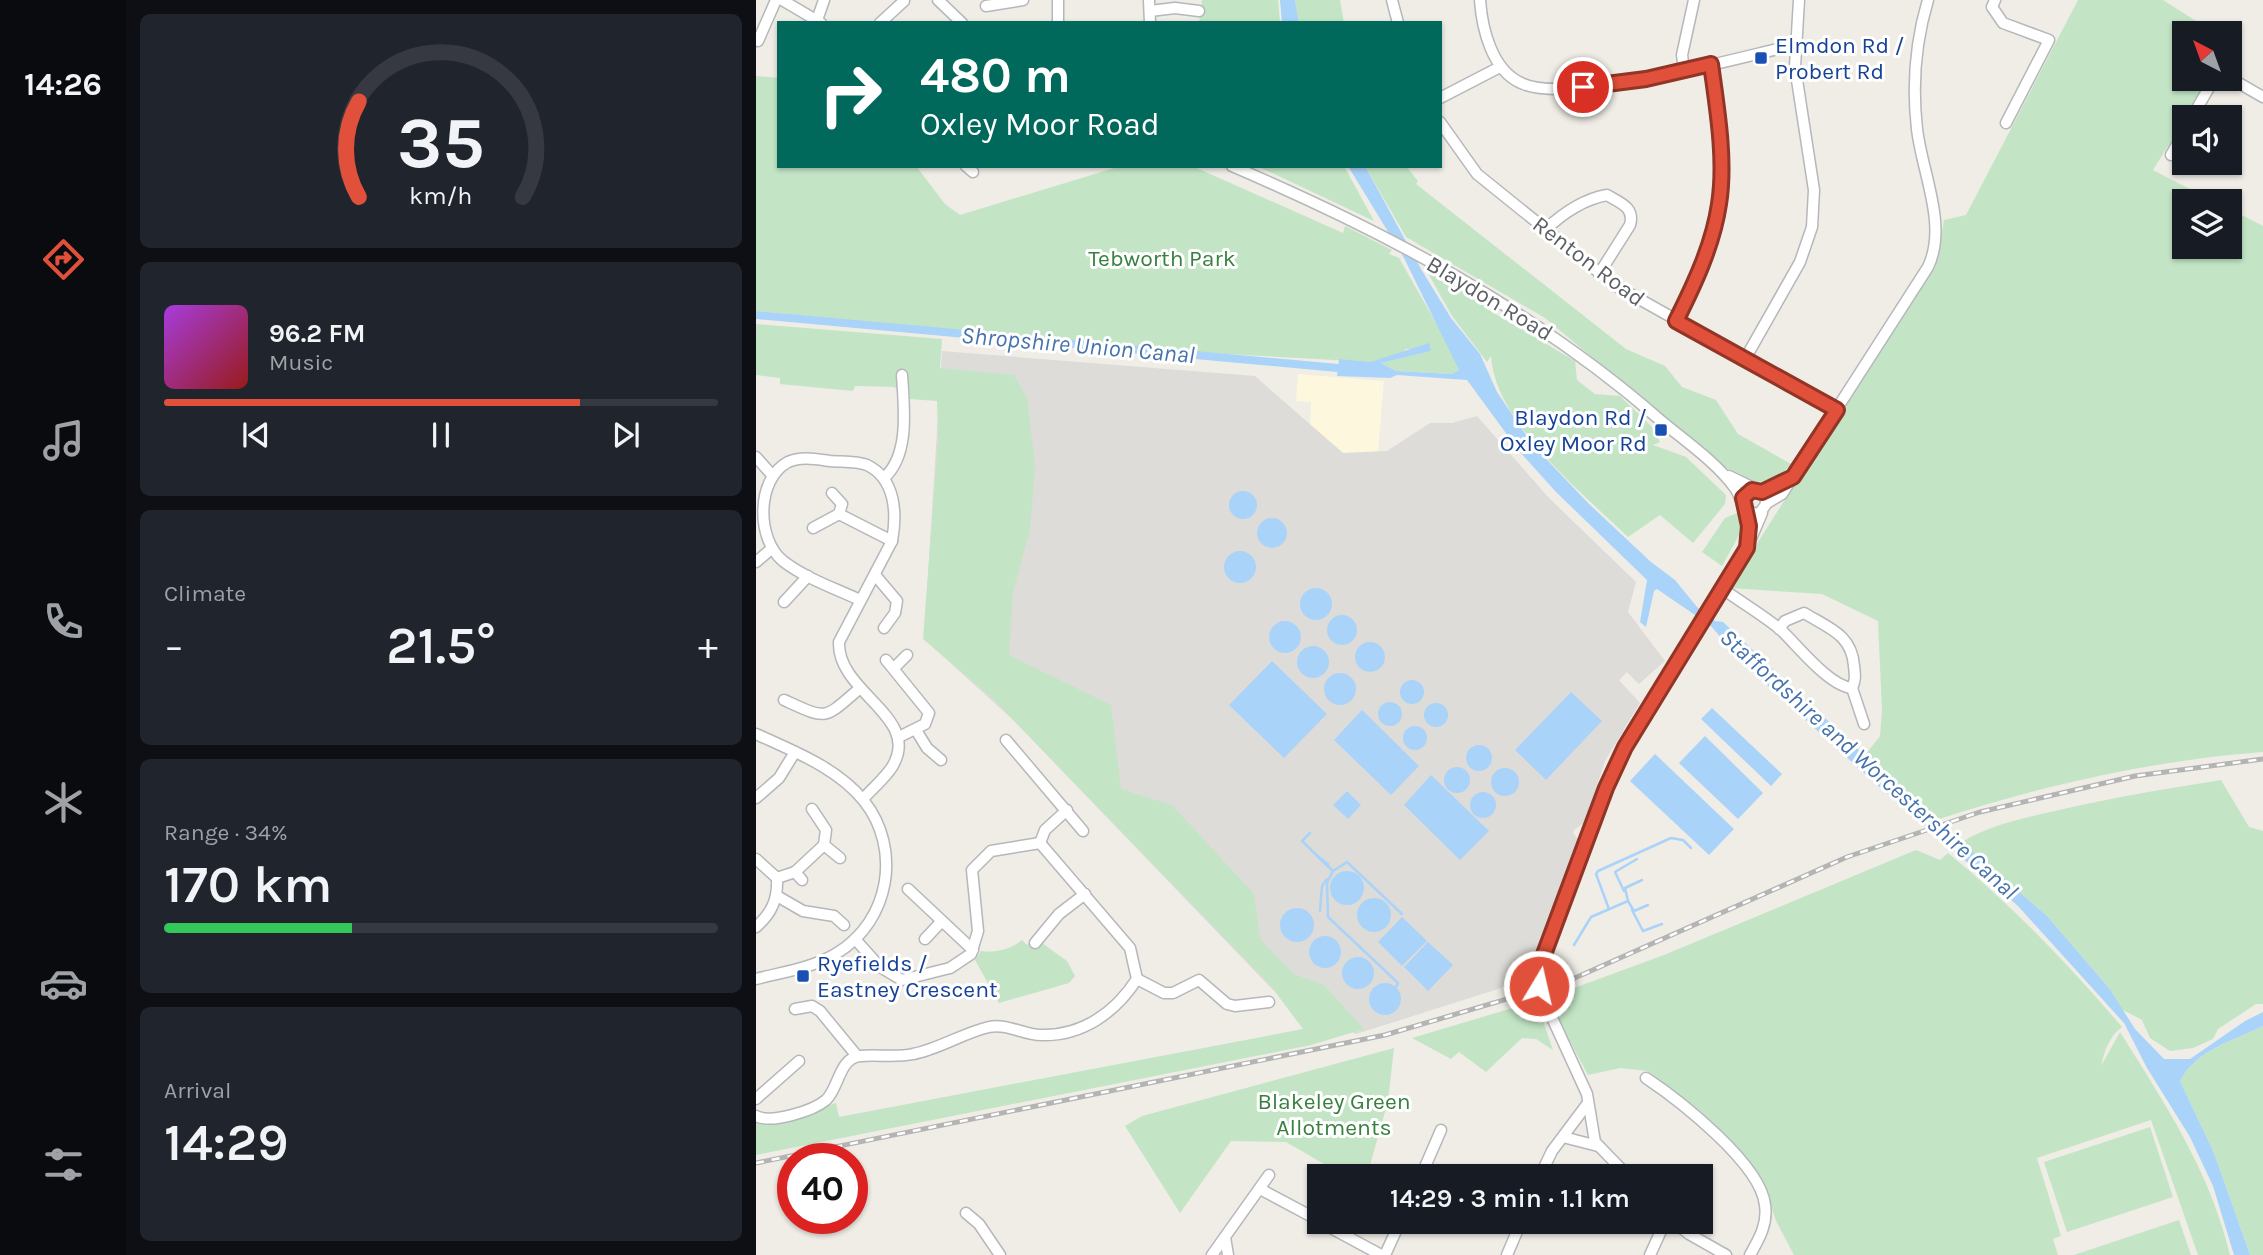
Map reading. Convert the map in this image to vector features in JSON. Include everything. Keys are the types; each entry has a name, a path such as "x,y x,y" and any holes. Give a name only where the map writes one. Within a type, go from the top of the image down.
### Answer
{"street":[{"path":"758,41 776,0"},
{"path":"782,0 819,21 824,0"},
{"path":"937,0 959,21"},
{"path":"986,6 1023,0"},
{"path":"1058,0 1058,21"},
{"path":"1149,0 1150,21"},
{"path":"1392,0 1397,21"},
{"path":"1480,0 1485,29 1500,67 1521,84 1544,88 1615,84 1795,45"},
{"path":"1684,70 1682,55 1694,0"},
{"path":"1745,359 1800,262 1812,227 1814,190 1798,95 1795,45 1799,0"},
{"path":"1744,506 1754,515 1782,495 1928,267 1935,250 1936,230 1918,133 1915,96 1916,54 1928,0"},
{"path":"1995,0 1992,7 2003,23 2049,40 2006,122"},
{"path":"882,21 904,1"},
{"path":"1150,11 1175,8 1199,11"},
{"path":"1676,321 1701,265 1719,203 1721,172 1711,64"},
{"path":"1442,97 1500,67"},
{"path":"2242,85 2263,97"},
{"name":"Renton Road","path":"1442,125 1469,166 1599,274 1676,321 1837,410"},
{"name":"Blaydon Road","path":"1236,168 1360,225 1438,265 1582,356 1722,473 1760,491"},
{"path":"1545,230 1563,215 1597,197 1607,195 1628,207 1632,218 1630,225 1599,274"},
{"path":"884,478 894,470 900,457 904,406 902,375"},
{"path":"756,457 772,475"},
{"path":"860,600 808,576 782,561 770,550 760,529 758,515 763,489 772,475 785,463 807,458 865,464 884,478 894,504 892,541 875,575 841,635 838,651 842,667 891,721 899,737 893,766 863,799"},
{"name":"Blaydon Road","path":"1722,473 1744,506"},
{"path":"1747,548 1744,506 1748,492 1760,491 1793,477"},
{"path":"1616,1164 1598,1147 1592,1135 1583,1083 1538,981 1541,963 1606,788 1625,747 1672,666 1747,548 1765,508 1760,491"},
{"path":"813,528 839,514 842,504 832,493"},
{"path":"839,514 892,541"},
{"path":"756,562 770,550"},
{"path":"875,575 897,601 895,613 885,623"},
{"path":"784,602 808,576"},
{"path":"1723,589 1779,629 1826,674 1852,688"},
{"path":"1779,629 1784,621 1804,613 1844,637 1853,651 1856,680 1852,688 1856,712 1864,724"},
{"path":"899,737 925,724 929,713 890,664 907,655"},
{"path":"784,700 819,716 827,715 859,688"},
{"path":"916,730 927,748 941,760"},
{"path":"756,734 830,772 863,799 883,831 886,884 879,906 855,939 820,962 756,979"},
{"path":"1006,740 1083,831"},
{"path":"756,798 779,778 795,752"},
{"path":"776,878 799,876 824,845 826,830 813,809"},
{"path":"1040,843 1045,830 1067,810"},
{"path":"855,939 880,967 902,981 950,968 963,961 973,950 978,931 972,870 991,851 1040,843"},
{"path":"1040,843 1130,948 1137,979 1164,993 1174,993 1199,980 1227,1004 1235,1006 1269,1002"},
{"path":"824,845 840,858"},
{"path":"756,859 776,878 778,896 765,919 756,927"},
{"path":"908,889 973,950"},
{"path":"1035,943 1059,914 1085,894"},
{"path":"778,896 803,911 823,910 844,925"},
{"path":"925,939 941,922"},
{"path":"756,1116 776,1120 819,1104 827,1099 850,1059 857,1056 912,1055 991,1026 1040,1035 1095,1024 1116,1005 1137,979"},
{"path":"795,1009 812,1006 820,1010 857,1056"},
{"path":"756,1099 799,1061"},
{"path":"1646,1078 1710,1127 1762,1189 1765,1220 1760,1238 1750,1255"},
{"path":"1547,1164 1588,1102"},
{"path":"1426,1164 1441,1130"},
{"path":"1563,1137 1598,1147"},
{"path":"1212,1255 1269,1175"},
{"path":"1260,1189 1307,1214"},
{"path":"966,1213 979,1224 1000,1255"},
{"path":"1344,1234 1383,1255 1394,1234"},
{"path":"1507,1255 1516,1234"},
{"path":"1650,1255 1660,1234"},
{"path":"1689,1234 1726,1255"},
{"path":"1225,1237 1228,1255"}],"shaded area":[{"path":"942,351 1255,376 1343,453 1387,451 1430,423 1452,423 1477,416 1548,497 1636,582 1628,612 1665,661 1639,684 1627,672 1619,680 1640,703 1605,761 1585,822 1574,830 1573,833 1579,840 1527,980 1356,1034 1273,990 1013,720 924,639"},
{"path":"1298,374 1384,381 1378,452 1343,453 1310,425 1311,402 1296,401"}],"green space":[{"path":"1202,0 1278,0 1280,21 1199,21"},
{"path":"1295,0 1340,0 1344,21 1299,21"},
{"path":"2078,0 2163,0 2196,21 2172,21 2172,91 2202,91 2194,105 2172,105 2172,140 2153,170 2190,189 2172,189 2172,259 2242,259 2242,215 2263,226 2263,752 2180,761 2098,776 2016,796 1936,820 1866,754 1880,736 1882,710 1878,621 1822,594 1729,588 1937,259 1944,220 1966,215"},
{"name":"Tebworth Park","path":"756,76 777,78 777,168 918,168 945,204 960,215 1114,168 1197,168 1343,233 1345,226 1392,250 1389,254 1399,258 1456,358 1459,370 1452,374 1396,371 1381,363 1430,351 1406,349 1370,362 1155,350 756,311"},
{"path":"1261,168 1345,168 1374,221"},
{"path":"1366,168 1408,168 1418,181 1416,184 1626,349 1665,366 1682,387 1716,400 1738,434 1791,464 1777,479 1759,484 1721,465 1545,318 1406,237"},
{"path":"1424,266 1482,298 1487,309 1575,361 1577,380 1595,394 1620,396 1651,426 1660,442 1653,445 1686,457 1726,495 1725,504 1693,543 1660,515 1628,537 1565,477 1543,454 1507,406 1496,381 1491,356 1487,362 1452,316"},
{"path":"756,324 942,339 940,368 1014,375 1027,398 1035,466 1030,530 1013,592 1009,655 1111,705 1121,789 1172,805 1254,894 1260,939 1294,974 1324,985 1364,1029 1311,1045 817,1143 777,1143 777,1151 756,1155 756,1123 795,1118 836,1103 839,1117 1303,1029 1270,985 991,697 923,639 938,440 937,401 910,399 907,371 902,369 896,376 900,390 894,387 855,386 853,391 780,384 780,378 756,375"},
{"path":"1740,512 1743,528 1722,566 1702,552 1725,518"},
{"path":"2221,780 2249,827 2263,831 2263,1004 2256,1004 2218,1029 2213,1039 2193,1048 2170,1051 2150,1038 2142,1020 2119,1008 2109,988 2047,916 1962,842 2031,816"},
{"path":"1916,850 1940,860 1948,853 1972,873 2040,937 2122,1027 2108,1044 2101,1066 2120,1032 2169,1112 2198,1167 2211,1195 2230,1255 2198,1255 2151,1120 2037,1158 2061,1236 2053,1239 2058,1255 1794,1255 1776,1221 1762,1179 1703,1113 1648,1071 1620,1068 1588,1075 1547,998 1664,955"},
{"path":"1035,938 1067,961 1075,976 1069,983 999,1003 975,960 981,951 1003,950 1022,940 1027,945"},
{"path":"1536,1001 1553,1050 1536,1039 1522,1038 1486,1072 1459,1052 1451,1059 1412,1038"},
{"path":"2263,1026 2263,1255 2250,1255 2214,1153 2180,1081 2187,1070 2206,1053"},
{"name":"Blakeley Green Allotments","path":"1394,1048 1388,1101 1370,1164 1324,1164 1286,1142 1231,1141 1180,1213 1125,1126 1142,1116"},
{"path":"2150,1127 2173,1197 2067,1232 2044,1162"},
{"path":"2179,1220 2191,1255 2074,1255"}],"water":[{"path":"1280,0 1295,0 1299,21 1282,21"},
{"name":"Staffordshire and Worcestershire Canal","path":"1349,168 1366,168 1421,269 1451,318 1480,354 1497,392 1532,444 1588,503 1651,562 1675,580 1697,607 1715,621 1723,622 1895,784 2047,916 2109,988 2135,1029 2164,1059 2190,1059 2245,1021 2263,1012 2263,1026 2206,1053 2187,1070 2180,1081 2214,1153 2250,1255 2234,1255 2213,1186 2190,1137 2147,1068 2124,1023 2018,906 1876,784 1742,662 1711,626 1657,589 1654,591 1646,627 1640,622 1647,580 1556,492 1519,451 1467,380 1397,375 1390,378 1337,376 1339,359 1370,362 1429,343 1431,351 1381,363 1396,371 1452,374 1459,370 1404,258"},
{"path":"1243,491 1253,495 1257,505 1253,515 1243,519 1233,515 1229,505 1233,495"},
{"path":"1272,518 1283,522 1287,533 1283,544 1272,548 1261,544 1257,533 1261,522"},
{"path":"1240,551 1251,556 1256,567 1251,578 1240,583 1229,578 1224,567 1229,556"},
{"path":"1316,588 1327,593 1332,604 1327,615 1316,620 1305,615 1300,604 1305,593"},
{"path":"1342,615 1353,619 1357,630 1353,641 1342,645 1331,641 1327,630 1331,619"},
{"path":"1285,621 1296,626 1301,637 1296,648 1285,653 1274,648 1269,637 1274,626"},
{"path":"1370,642 1381,646 1385,657 1381,668 1370,672 1359,668 1355,657 1359,646"},
{"path":"1313,646 1324,651 1329,662 1324,673 1313,678 1302,673 1297,662 1302,651"},
{"path":"1272,661 1327,714 1284,758 1229,705"},
{"path":"1340,673 1351,678 1356,689 1351,700 1340,705 1329,700 1324,689 1329,678"},
{"path":"1412,680 1423,687 1424,692 1417,703 1412,704 1401,697 1400,692 1407,681"},
{"path":"1571,692 1602,721 1546,780 1515,750"},
{"path":"1390,702 1399,705 1402,714 1399,723 1390,726 1381,723 1378,714 1381,705"},
{"path":"1436,703 1445,706 1448,715 1445,724 1436,727 1427,724 1424,715 1427,706"},
{"path":"1712,708 1782,774 1771,786 1701,719"},
{"path":"1362,710 1419,766 1391,795 1334,740"},
{"path":"1410,726 1420,726 1427,733 1427,743 1420,750 1410,750 1403,743 1403,733"},
{"path":"1705,736 1763,793 1738,819 1679,763"},
{"path":"1479,745 1488,749 1492,758 1488,767 1479,771 1470,767 1466,758 1470,749"},
{"path":"1655,754 1734,829 1709,855 1630,781"},
{"path":"1457,767 1466,771 1470,780 1466,789 1457,793 1448,789 1444,780 1448,771"},
{"path":"1505,768 1515,772 1519,782 1515,792 1505,796 1495,792 1491,782 1495,772"},
{"path":"1431,775 1489,831 1460,860 1404,805"},
{"path":"1347,791 1361,805 1348,819 1333,805"},
{"path":"1483,792 1492,796 1496,805 1492,814 1483,818 1474,814 1470,805 1474,796"},
{"path":"1347,871 1359,876 1364,888 1359,900 1347,905 1335,900 1330,888 1335,876"},
{"path":"1374,898 1386,903 1391,915 1386,927 1374,932 1362,927 1357,915 1362,903"},
{"path":"1297,908 1309,913 1314,925 1309,937 1297,942 1285,937 1280,925 1285,913"},
{"path":"1402,917 1427,941 1402,966 1378,942"},
{"path":"1325,936 1336,941 1341,952 1336,963 1325,968 1314,963 1309,952 1314,941"},
{"path":"1428,942 1453,965 1428,991 1404,967"},
{"path":"1358,957 1369,962 1374,973 1369,984 1358,989 1347,984 1342,973 1347,962"},
{"path":"1385,983 1397,987 1401,999 1397,1011 1385,1015 1373,1011 1369,999 1373,987"}],"waterway":[{"name":"Shropshire Union Canal","path":"756,315 1349,369"},
{"path":"1310,833 1302,841 1333,871 1347,862 1402,914"},
{"path":"1609,909 1596,874 1598,871 1671,838 1683,840 1691,848"},
{"path":"1317,856 1329,867"},
{"path":"1317,856 1328,864"},
{"path":"1624,891 1615,872 1637,859"},
{"path":"1333,871 1327,883 1328,917 1398,983 1396,987"},
{"path":"1320,911 1322,886 1327,879"},
{"path":"1574,945 1591,917 1628,901 1625,888 1642,880"},
{"path":"1628,901 1634,911 1648,905"},
{"path":"1632,910 1643,931 1662,924"}],"railway":[{"path":"756,1163 1385,1035 1568,981 1847,857 1980,812 2135,776 2263,759"}],"place":[{"name":"Elmdon Rd / Probert Rd","path":"1761,58"},
{"name":"Blaydon Rd / Oxley Moor Rd","path":"1661,430"},
{"name":"Ryefields / Eastney Crescent","path":"803,976"}],"route":[{"path":"1539,986 1538,973 1543,957 1606,788 1625,747 1649,703 1747,548 1749,526 1742,504 1745,494 1752,490 1762,492 1777,487 1793,477 1837,410 1676,321 1701,265 1716,221 1719,203 1721,172 1711,64 1646,79 1583,87"}]}
